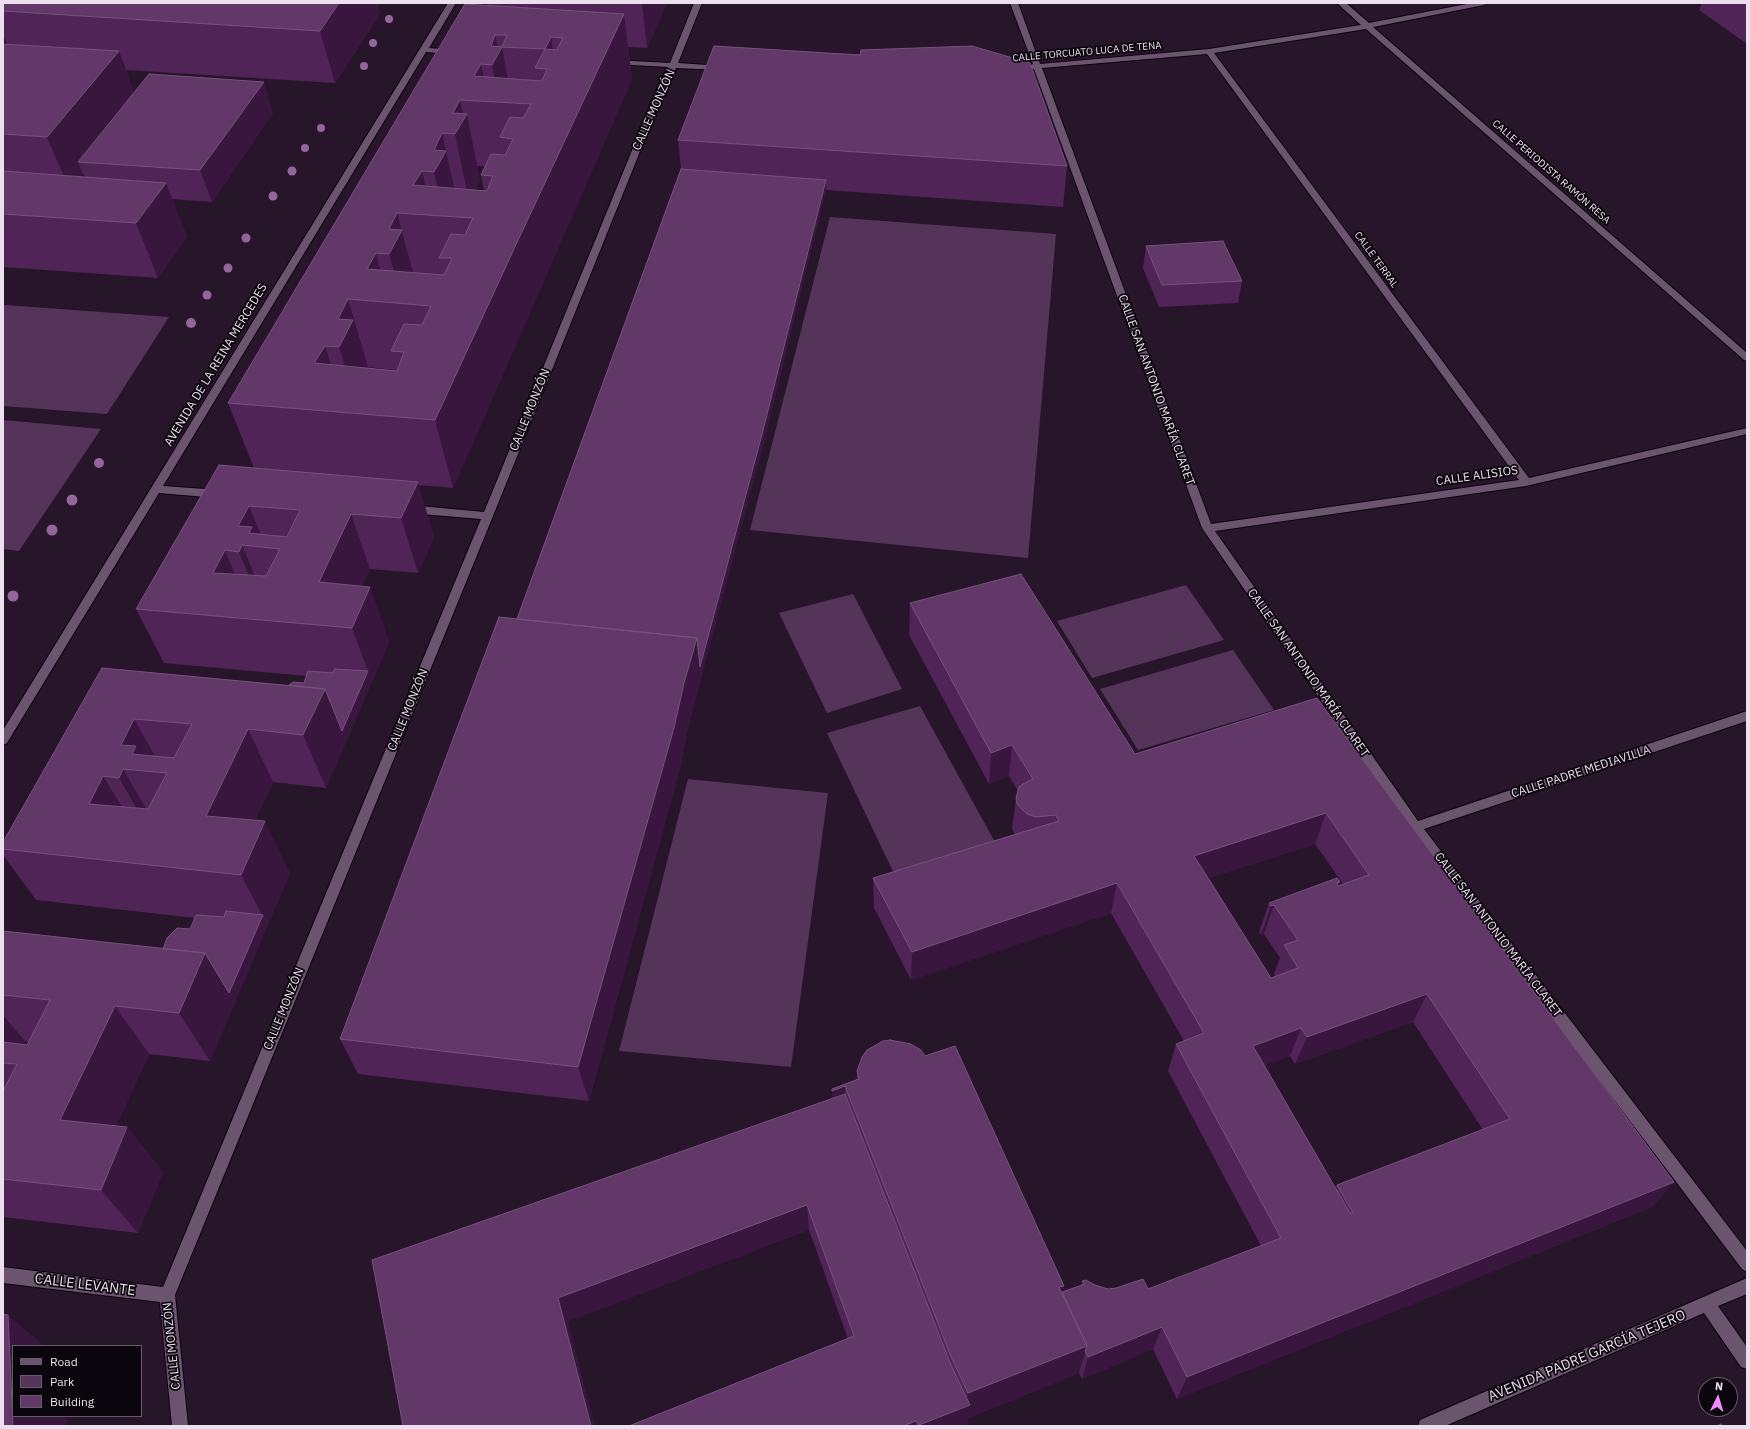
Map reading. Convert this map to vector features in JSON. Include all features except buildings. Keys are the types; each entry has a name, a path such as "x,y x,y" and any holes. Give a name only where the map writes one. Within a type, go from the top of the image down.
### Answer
{"street":[{"name":"AVENIDA DE LA REINA MERCEDES","path":"3,740 452,3"},
{"name":"CALLE MONZÓN","path":"180,1426 167,1295 488,516 664,82 673,66 698,3"},
{"name":"CALLE SAN ANTONIO MARÍA CLARET","path":"1014,3 1036,67 1208,528 1415,827 1747,1264"},
{"name":"CALLE PERIODISTA RAMÓN RESA","path":"1340,3 1747,358"},
{"name":"CALLE TORCUATO LUCA DE TENA","path":"1023,68 1209,51 1367,26 1484,3"},
{"path":"424,50 460,52"},
{"name":"CALLE TERRAL","path":"1209,51 1526,482"},
{"path":"608,62 729,68"},
{"name":"CALLE ALISIOS","path":"1208,528 1526,482 1747,431"},
{"path":"156,489 226,495"},
{"path":"399,508 488,516"},
{"name":"CALLE PADRE MEDIAVILLA","path":"1415,827 1747,716"},
{"name":"CALLE LEVANTE","path":"3,1275 167,1295"},
{"name":"AVENIDA PADRE GARCÍA TEJERO","path":"1426,1426 1747,1286"},
{"path":"1707,1304 1747,1361"}],"green space":[{"path":"830,217 1056,234 1028,558 750,530"},
{"path":"3,305 169,317 107,414 3,406"},
{"path":"3,420 101,429 19,551 3,549"},
{"path":"1186,585 1224,640 1092,678 1057,621"},
{"path":"853,594 902,689 827,713 779,613"},
{"path":"1233,650 1274,710 1138,750 1100,689"},
{"path":"920,706 1001,853 899,884 827,733"},
{"path":"688,779 828,793 791,1067 619,1051"}]}
